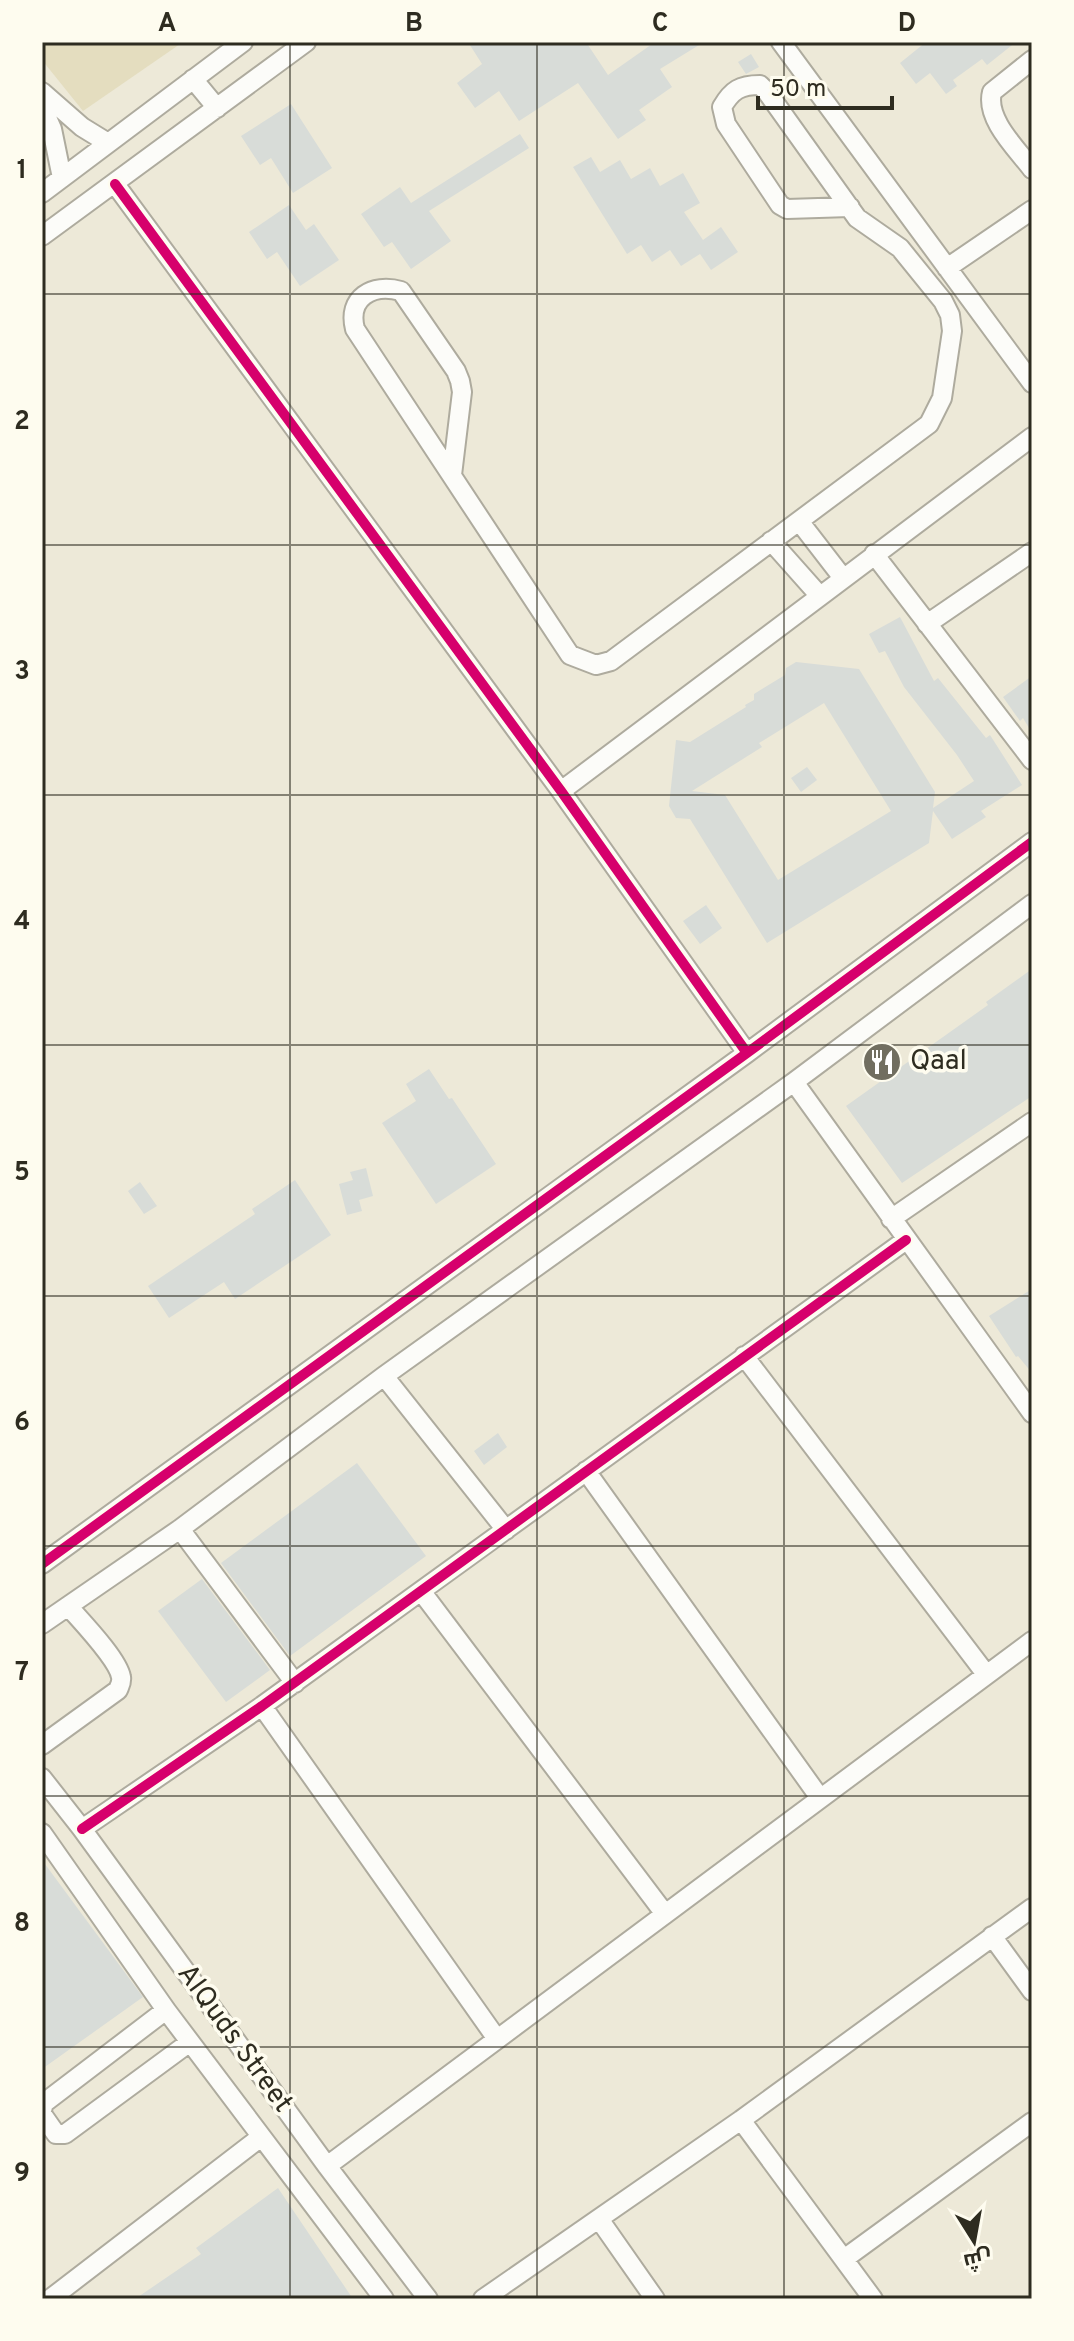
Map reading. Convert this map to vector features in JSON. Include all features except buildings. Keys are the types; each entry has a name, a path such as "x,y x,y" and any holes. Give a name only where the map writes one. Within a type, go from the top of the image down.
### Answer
{"street":[{"path":"42,193 243,42"},
{"path":"42,236 306,42"},
{"path":"781,42 1032,383"},
{"path":"1032,60 992,92 990,99 991,110 999,124 1032,169"},
{"path":"193,79 217,108"},
{"path":"452,475 462,392 456,371 401,291 383,287 366,294 355,305 352,316 355,329 570,655 596,665 611,661 929,424 942,398 952,331 950,315 943,301 900,248 857,218 850,207 767,92 760,85 741,86 735,90 722,107 726,124 780,205 787,209 850,207"},
{"path":"42,92 82,127 108,143"},
{"path":"42,106 52,129 62,178"},
{"path":"115,184 561,791 747,1053"},
{"path":"947,268 1032,210"},
{"path":"561,791 1032,437"},
{"path":"799,521 843,578"},
{"path":"771,541 819,595"},
{"path":"927,624 1032,552"},
{"path":"874,554 1032,760"},
{"path":"42,1564 747,1053 1032,842"},
{"path":"42,1624 180,1529 384,1376 794,1082 1032,904"},
{"path":"794,1082 1032,1413"},
{"path":"891,1219 1032,1122"},
{"path":"82,1829 295,1683 906,1240"},
{"path":"744,1356 986,1674"},
{"path":"384,1376 506,1530"},
{"path":"586,1471 820,1798"},
{"path":"180,1529 295,1683"},
{"path":"421,1591 665,1914"},
{"path":"42,1745 118,1690 121,1683 121,1676 106,1651 68,1606"},
{"path":"327,2166 1032,1641"},
{"path":"262,1706 497,2039"},
{"name":"AlQuds Street","path":"42,1778 428,2299"},
{"name":"AlQuds Street","path":"42,1833 166,2010 384,2299"},
{"path":"483,2299 741,2120 1032,1908"},
{"path":"992,1936 1032,1991"},
{"path":"166,2010 44,2103 42,2112 56,2134 65,2134 190,2042"},
{"path":"741,2120 873,2299"},
{"path":"844,2259 1032,2122"},
{"path":"50,2299 261,2137"},
{"path":"599,2219 655,2299"}],"shaded area":[{"path":"42,42 183,42 83,111 42,60"}],"cycle path":[{"path":"115,184 561,791 747,1053"},
{"path":"42,1564 747,1053 1032,842"},
{"path":"82,1829 262,1706 906,1240"}],"place":[{"name":"Qaal","path":"882,1062"}]}
